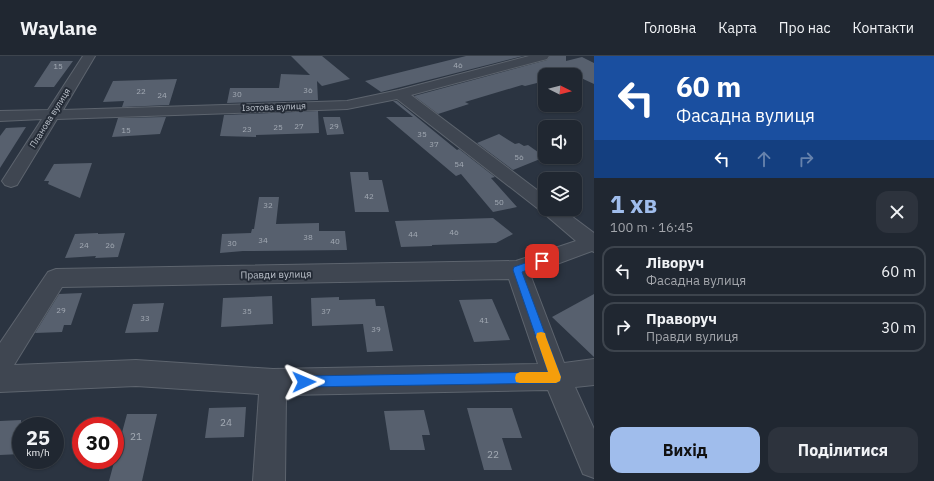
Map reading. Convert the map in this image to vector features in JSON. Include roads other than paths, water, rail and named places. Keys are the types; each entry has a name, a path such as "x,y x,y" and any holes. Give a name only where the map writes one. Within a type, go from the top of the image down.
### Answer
{"street":[{"name":"Планова вулиця","path":"11,181 89,56"},
{"name":"Ізотова вулиця","path":"0,116 347,105 400,94 543,56"},
{"path":"400,94 538,201"},
{"path":"558,216 594,243"},
{"name":"Правди вулиця","path":"0,365 56,278 517,270 594,243"},
{"path":"517,270 556,377 594,463"},
{"path":"0,379 136,373 273,382 556,377 594,372"},
{"path":"269,481 273,382"}]}
